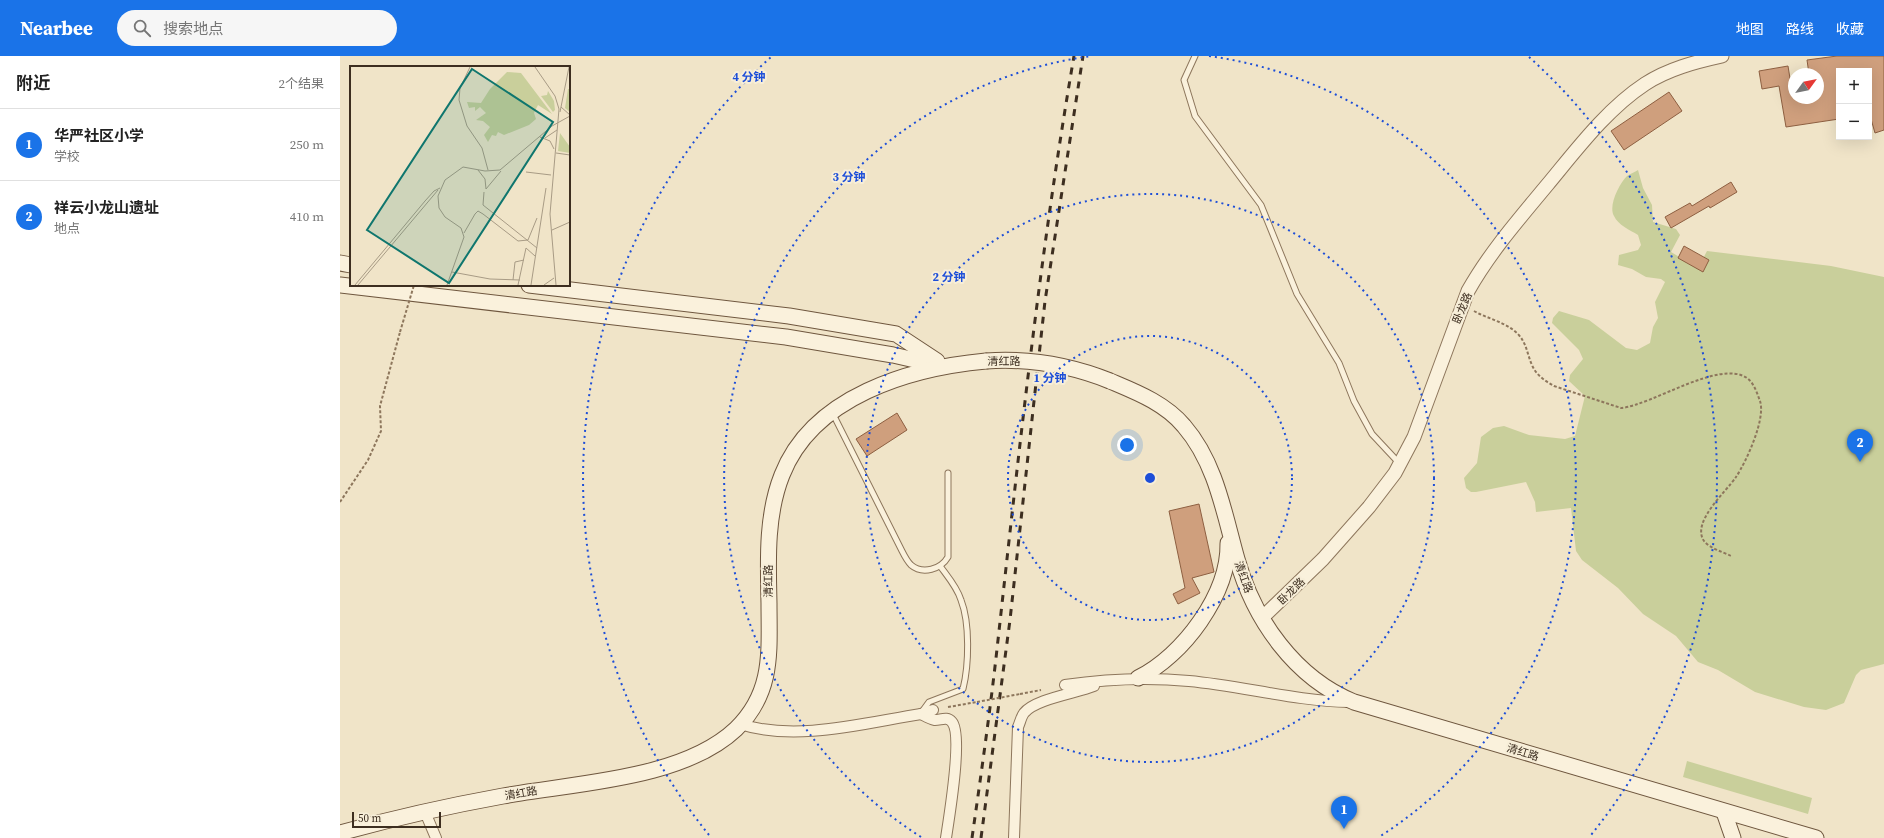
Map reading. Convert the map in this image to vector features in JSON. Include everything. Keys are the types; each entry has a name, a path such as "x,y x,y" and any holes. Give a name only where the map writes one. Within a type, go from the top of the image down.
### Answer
{"main road":[{"path":"340,263 350,265"},
{"path":"340,285 778,336 892,355 944,367"},
{"path":"537,286 781,315 896,334 944,367"},
{"name":"清红路","path":"340,833 425,812 527,791 645,772 680,761 702,751 727,736 740,724 754,707 759,697 768,668 769,541 773,509 778,486 786,466 799,443 818,423 832,412 849,401 875,388 903,378 944,367 986,361 1015,360 1042,362 1076,369 1110,381 1158,403 1183,425 1200,447 1208,464 1226,516 1243,579 1263,617 1286,652 1307,674 1329,690 1354,702 1816,838"},
{"path":"1138,678 1158,667 1176,651 1195,627 1217,594 1224,577 1228,557 1226,516"},
{"path":"1724,812 1734,838"}],"street":[{"name":"卧龙路","path":"1263,617 1298,584 1347,533 1386,486 1400,465 1420,423 1463,304 1479,271 1501,241 1574,153 1621,104 1642,86 1664,74 1701,61 1722,56"},
{"path":"1065,685 1138,678 1190,681 1302,699 1354,702"},
{"path":"1014,838 1018,727 1022,716 1025,712 1044,702 1092,687 1105,680"},
{"path":"740,724 777,732 802,732 921,714 933,710"},
{"path":"921,714 934,720 945,718 951,721 955,727 956,767 946,838"},
{"path":"425,812 436,838"}],"lane":[{"path":"1195,56 1184,80 1195,116 1261,205 1297,294 1339,363 1354,401 1372,434 1400,465"},
{"path":"832,412 902,551 911,565 921,570 928,570 940,566 944,564 948,557 948,473"},
{"path":"921,714 929,702 962,689 966,676 966,627 964,607 953,584 940,566"}],"path":[{"path":"340,502 368,460 381,431 380,406 414,286"},
{"path":"1463,304 1506,326 1518,334 1526,346 1532,366 1537,374 1546,381 1554,386 1621,408 1650,401 1694,381 1718,374 1738,373 1747,378 1756,389 1761,404 1760,419 1745,461 1736,477 1708,512 1701,530 1704,540 1708,545 1731,556"},
{"path":"933,710 1020,694"}],"green space":[{"path":"1638,170 1643,188 1652,205 1653,222 1676,229 1680,235 1671,252 1698,268 1707,251 1831,266 1884,277 1884,664 1861,670 1856,675 1844,703 1826,710 1804,707 1755,692 1718,670 1698,662 1676,636 1643,614 1618,588 1582,560 1576,551 1571,508 1536,512 1535,502 1526,482 1476,492 1471,492 1466,488 1464,478 1477,463 1481,437 1493,428 1504,426 1529,435 1565,439 1575,436 1585,396 1569,381 1570,375 1583,359 1579,350 1552,323 1553,318 1559,311 1589,320 1626,348 1637,350 1650,343 1653,327 1658,318 1655,302 1665,282 1661,279 1646,277 1632,269 1618,265 1619,255 1638,250 1641,245 1638,235 1618,222 1614,216 1612,207 1615,195 1621,184 1627,176"},
{"path":"1687,761 1812,798 1808,814 1683,777"}],"building":[{"path":"1837,56 1884,56 1884,130 1875,133 1872,122 1872,68 1836,68 1836,119 1786,127 1779,86 1762,89 1759,71 1788,66 1788,104 1824,104 1824,68 1808,68 1807,60"},
{"path":"1669,92 1682,111 1624,150 1611,131"},
{"path":"1731,182 1737,192 1671,228 1665,217 1690,203 1692,206"},
{"path":"1684,246 1709,260 1703,272 1678,258"},
{"path":"897,413 907,430 867,456 856,439"},
{"path":"1199,504 1214,572 1192,578 1200,593 1178,604 1173,594 1185,588 1169,511"}],"railway":[{"path":"972,838 991,696 1040,278 1074,56"},
{"path":"981,838 1010,620 1045,301 1083,56"}],"place":[{"name":"祥云小龙山遗址","path":"1860,462"},
{"name":"华严社区小学","path":"1344,829"}]}
